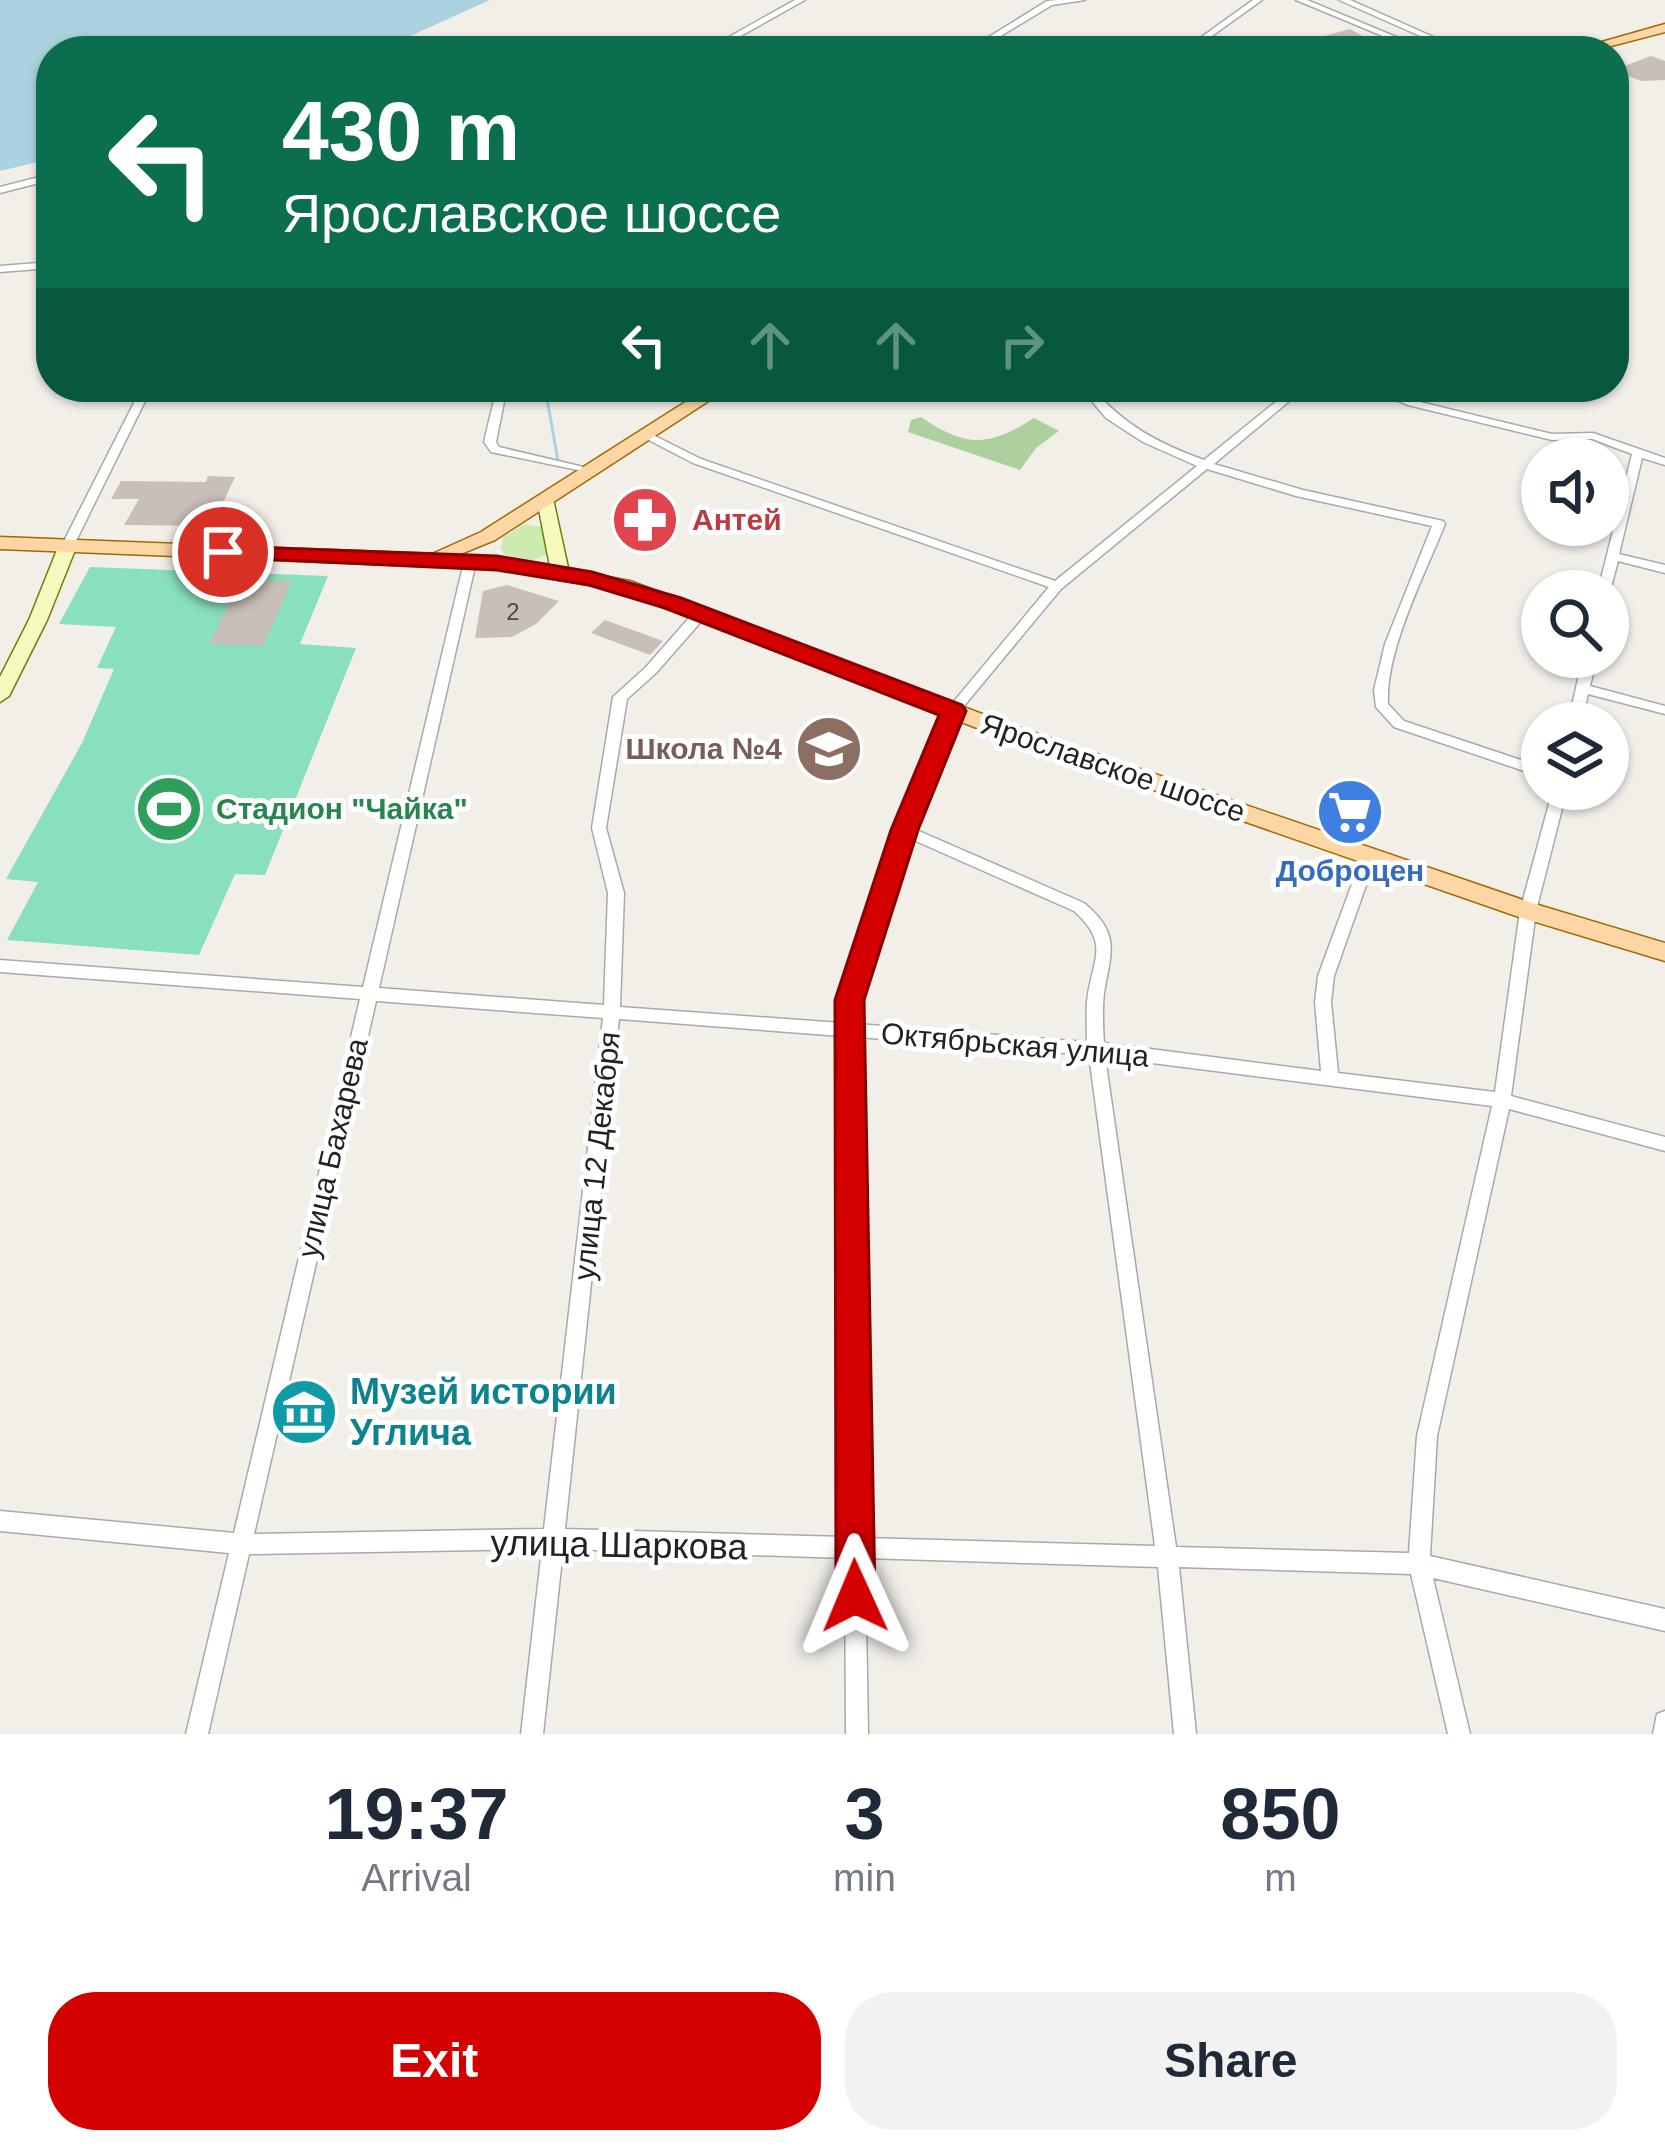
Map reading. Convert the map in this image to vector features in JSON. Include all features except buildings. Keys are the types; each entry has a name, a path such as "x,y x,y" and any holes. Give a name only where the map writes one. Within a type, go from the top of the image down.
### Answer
{"main road":[{"path":"1629,37 1665,28"},
{"path":"422,561 475,544 697,402"},
{"path":"545,499 560,572"},
{"name":"Ярославское шоссе","path":"0,542 470,562 623,585 953,711 1528,911 1665,952"},
{"path":"0,696 68,545"}],"street":[{"path":"736,36 801,0"},
{"path":"995,36 1051,3 1081,0"},
{"path":"1207,36 1258,0"},
{"path":"1300,0 1389,36"},
{"path":"1343,0 1426,36"},
{"path":"0,189 36,180"},
{"path":"0,269 36,266"},
{"path":"68,545 140,402"},
{"path":"499,402 490,442 494,450 588,471"},
{"path":"1101,402 1122,421 1205,465 1248,480 1438,524 1387,661 1379,693 1383,711 1400,724 1521,765"},
{"path":"857,1734 849,1000 904,830 953,711 1057,586 1283,402"},
{"path":"1409,402 1552,436 1593,436 1665,463"},
{"path":"645,435 698,461 1057,586"},
{"path":"1609,570 1637,456"},
{"path":"1612,556 1665,569"},
{"name":"улица Бахарева","path":"197,1734 470,562"},
{"name":"улица 12 Декабря","path":"532,1734 612,1011 616,893 598,828 620,697 701,614"},
{"path":"1579,702 1584,678"},
{"path":"1582,688 1665,710"},
{"path":"1459,1734 1419,1564 1427,1436 1502,1100 1528,911 1554,810"},
{"path":"904,830 1064,899 1095,920 1107,944 1095,1003 1096,1049 1167,1557 1185,1734"},
{"path":"1330,1076 1323,1002 1326,976 1369,857"},
{"name":"Октябрьская улица","path":"0,966 1096,1049 1502,1100 1665,1144"},
{"name":"улица Шаркова","path":"0,1521 242,1544 556,1539 1419,1564 1665,1621"},
{"path":"1664,1734 1665,1722"}],"green space":[{"path":"921,417 965,439 990,439 1034,418 1059,431 1036,448 1020,470 908,432 911,420"},
{"path":"524,524 544,527 550,553 534,560 505,555 500,548 503,538"},
{"name":"Стадион \"Чайка\"","path":"90,567 328,576 300,644 356,648 265,875 235,874 199,955 7,940 38,882 6,879 82,743 114,669 97,668 116,627 59,624"}],"water":[{"path":"0,0 490,0 410,36 36,36 36,163 0,171"}],"waterway":[{"path":"548,402 558,461"}],"place":[{"name":"Антей","path":"645,520"},
{"name":"Школа №4","path":"829,749"},
{"name":"Стадион \"Чайка\"","path":"169,809"},
{"name":"Доброцен","path":"1350,812"},
{"name":"Музей истории Углича","path":"304,1412"}],"route":[{"path":"223,552 497,563 592,578 673,603 953,711 904,830 849,1000 855,1596"}]}
